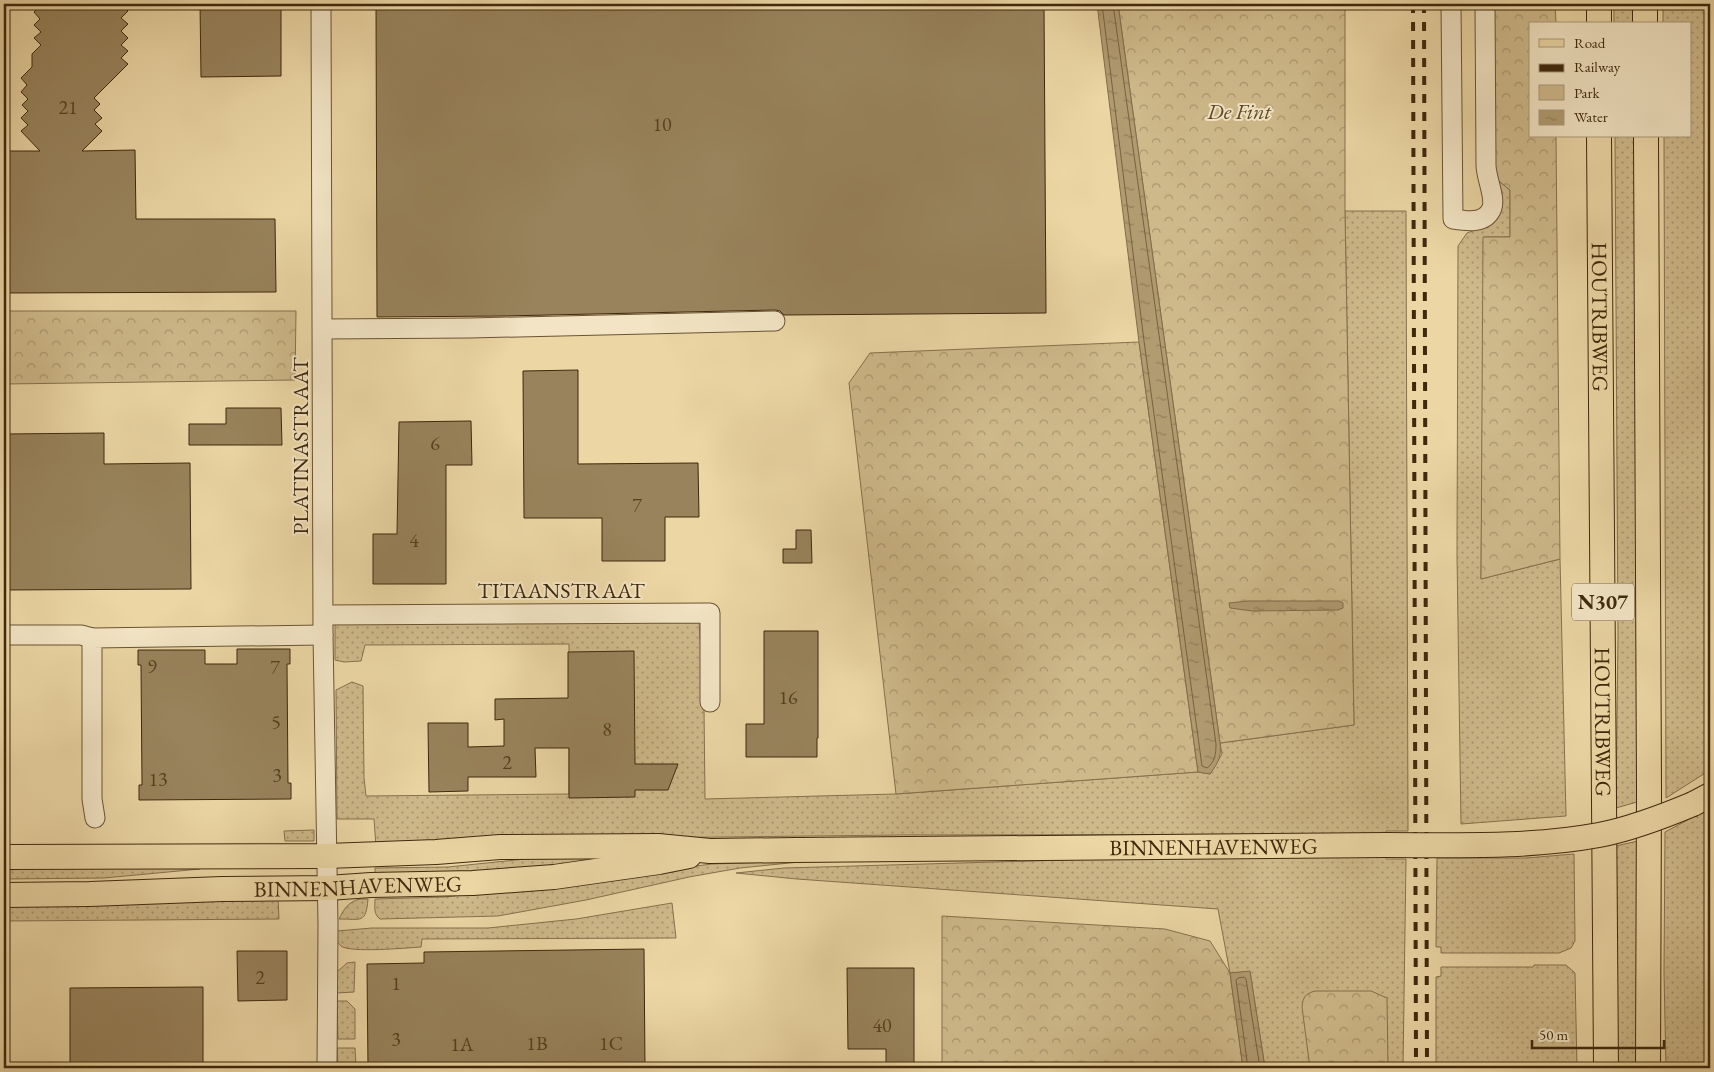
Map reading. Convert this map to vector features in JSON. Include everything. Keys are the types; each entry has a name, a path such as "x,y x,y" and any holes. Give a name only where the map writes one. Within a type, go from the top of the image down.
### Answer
{"main road":[{"path":"1599,4 1599,22"},
{"path":"1645,4 1645,22"},
{"name":"HOUTRIBWEG","path":"1600,138 1606,1068"},
{"name":"HOUTRIBWEG","path":"1646,138 1649,780 1648,1068"},
{"name":"BINNENHAVENWEG","path":"4,857 327,856 436,852 500,847 658,846 710,850 1510,844 1581,838 1614,831 1657,818 1701,799"},
{"name":"BINNENHAVENWEG","path":"4,895 473,884 528,880 660,862 710,850"}],"street":[{"name":"PLATINASTRAAT","path":"321,4 324,329 323,635 328,888 327,1068"},
{"path":"1451,4 1453,219 1465,221 1485,218 1494,204 1486,173 1485,4"},
{"path":"324,329 470,328 775,321"},
{"name":"TITAANSTRAAT","path":"324,615 710,613 710,702"},
{"path":"4,635 81,635 92,638 323,635"},
{"path":"92,638 92,799 94,818"}],"green space":[{"name":"De Fint","path":"1118,4 1345,4 1345,211 1354,725 1220,743"},
{"path":"1489,4 1555,4 1556,22 1529,22 1529,138 1556,138 1560,559 1481,579 1483,237 1510,237 1510,190 1489,173"},
{"path":"1614,4 1634,4 1634,22 1614,22"},
{"path":"1663,4 1710,4 1710,770 1666,798 1664,138 1692,138 1692,22 1663,22"},
{"path":"1615,138 1635,138 1637,802 1616,808 1618,635"},
{"path":"1489,173 1510,190 1510,237 1484,237 1481,579 1560,559 1566,816 1461,824 1457,556 1458,246 1467,233 1483,227"},
{"path":"1345,211 1406,211 1408,831 1386,831 1386,834 901,835 543,839 376,847 374,819 337,819 336,690 352,682 363,686 364,778 366,796 569,794 569,644 365,645 361,661 344,662 335,660 335,621 699,621 704,707 705,799 896,794 1198,772 1210,774 1222,754 1220,743 1354,725"},
{"path":"4,311 296,311 295,380 4,384"},
{"path":"1139,342 1198,772 896,794 849,383 870,353"},
{"path":"1710,808 1710,1068 1666,1068 1664,972 1665,832"},
{"path":"314,830 314,841 285,841 284,831"},
{"path":"1638,841 1639,1068 1617,1068 1616,846"},
{"path":"1574,854 1575,941 1571,948 1559,953 1441,953 1441,947 1436,947 1437,858 1526,858"},
{"path":"554,856 656,857 375,880 375,868 448,867"},
{"path":"1206,856 1386,856 1386,859 1406,859 1403,1068 1265,1068 1250,972 1230,973 1218,909 736,873 784,868"},
{"path":"809,861 740,868 689,877 586,900 498,916 380,919 376,915 375,910 375,899 445,897 712,864"},
{"path":"39,866 200,869 104,878 4,879 4,871"},
{"path":"278,897 279,919 4,921 4,901"},
{"path":"360,899 368,899 364,916 357,919 339,919 347,906"},
{"path":"672,903 676,938 422,939 421,947 366,950 346,948 338,943 337,939 337,931 372,928 488,928 576,919"},
{"path":"942,916 1165,929 1210,941 1230,973 1243,1068 942,1068"},
{"path":"355,962 354,992 337,993 337,972 347,963"},
{"path":"1534,965 1566,965 1575,973 1577,1068 1436,1068 1436,977 1441,976 1441,967 1533,967"},
{"path":"1315,991 1371,991 1387,998 1388,1068 1310,1068 1302,1007 1305,996"},
{"path":"337,1001 347,1001 355,1009 355,1039 338,1039"},
{"path":"337,1048 355,1048 356,1068 338,1068"}],"water":[{"path":"1097,4 1118,4 1220,743 1219,759 1210,774 1198,772 1139,342"},
{"path":"1248,601 1339,601 1343,603 1343,608 1338,610 1252,611 1230,608 1229,603"},
{"path":"1250,971 1265,1068 1243,1068 1230,973"}],"building":[{"path":"42,4 120,4 128,11 121,18 128,24 121,31 128,38 121,45 128,51 121,58 128,64 94,98 100,104 94,110 102,118 95,124 102,131 82,151 135,150 136,219 275,219 276,292 4,293 4,151 40,151 21,131 28,125 21,118 28,111 22,105 28,99 21,92 27,85 21,78 32,67 32,54 41,45 34,38 41,32 34,25 40,19 34,12"},
{"path":"200,4 281,4 281,76 201,77"},
{"path":"376,4 1044,4 1046,313 784,315 780,311 775,310 377,317"},
{"path":"578,370 578,464 698,463 699,517 665,517 665,561 602,561 602,518 524,518 523,371"},
{"path":"226,408 281,408 282,445 189,445 189,424 226,424"},
{"path":"471,421 472,465 446,465 446,584 373,584 373,534 397,534 399,422"},
{"path":"104,433 104,464 190,463 191,589 4,590 4,434"},
{"path":"796,530 811,530 812,563 783,563 783,549 796,549"},
{"path":"764,631 818,631 817,757 746,757 746,724 764,724"},
{"path":"237,649 290,649 290,664 287,664 288,783 291,783 291,799 139,800 139,785 142,785 141,665 138,665 138,650 205,650 205,664 237,664"},
{"path":"634,651 635,764 678,764 668,790 635,790 635,797 569,798 569,748 535,748 536,777 468,777 468,791 429,792 428,723 468,723 468,747 504,746 504,719 495,720 495,699 568,698 568,652"},
{"path":"644,949 645,1068 368,1068 367,964 424,963 424,952"},
{"path":"237,951 287,951 287,1000 238,1001"},
{"path":"847,968 914,968 914,1068 886,1068 886,1049 848,1049"},
{"path":"203,987 203,1068 70,1068 70,988"}],"railway":[{"path":"1413,4 1416,1068"},
{"path":"1424,4 1427,1068"}]}
